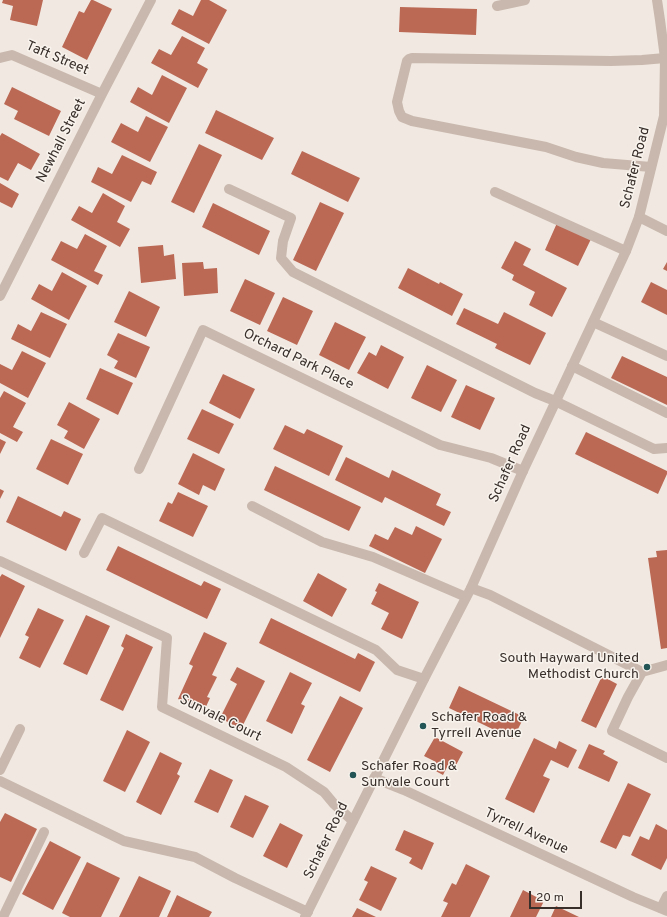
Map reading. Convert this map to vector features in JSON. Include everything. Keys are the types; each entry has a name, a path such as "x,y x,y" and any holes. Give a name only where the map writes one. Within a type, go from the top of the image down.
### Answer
{"street":[{"name":"Newhall Street","path":"0,296 151,0"},
{"path":"497,6 525,0"},
{"name":"Schafer Road","path":"306,914 469,593 523,470 594,322 626,251 639,217 665,116 664,20 657,0"},
{"name":"Taft Street","path":"0,58 12,55 102,94"},
{"path":"651,166 603,163 576,157 546,147 412,121 402,117 398,111 397,102 407,61 412,58 611,61 665,58"},
{"path":"229,189 291,218 282,241 281,258 293,272 528,389 654,449 667,448"},
{"path":"495,192 626,251"},
{"path":"639,217 667,231"},
{"path":"594,322 667,356"},
{"name":"Orchard Park Place","path":"139,468 203,330 440,445 491,458 523,470"},
{"path":"572,366 667,413"},
{"path":"252,506 322,542 373,557 469,593 490,595 642,672 667,665"},
{"path":"84,553 102,518 376,650 397,670 424,679"},
{"name":"Sunvale Court","path":"0,561 167,638 162,707 286,767 324,792 334,804 353,821"},
{"path":"642,672 612,731 667,758"},
{"path":"0,770 20,729"},
{"name":"Tyrrell Avenue","path":"374,778 404,790 633,898 664,909"},
{"path":"0,781 124,841 196,857 306,914"},
{"path":"3,917 44,832"},
{"path":"664,909 667,896"}],"building":[{"path":"3,0 43,0 37,26 10,20 13,6 2,3"},
{"path":"91,0 112,9 87,60 62,47 79,11 84,13"},
{"path":"201,0 209,0 227,10 209,44 171,24 179,9 193,16"},
{"path":"400,7 477,9 476,35 399,32"},
{"path":"182,36 205,48 197,63 208,69 198,88 151,63 159,49 171,55"},
{"path":"162,75 187,88 169,123 130,102 138,87 152,95"},
{"path":"12,87 61,111 49,136 14,119 18,111 4,104"},
{"path":"216,110 274,138 262,160 205,133"},
{"path":"146,116 168,127 150,162 111,142 121,123 138,132"},
{"path":"2,133 40,154 31,170 18,163 8,181 0,177 0,136"},
{"path":"199,144 222,155 194,213 171,202"},
{"path":"302,151 360,178 348,202 291,174"},
{"path":"122,155 157,172 151,185 142,181 131,202 91,182 98,167 112,174"},
{"path":"0,183 19,194 12,208 0,202"},
{"path":"103,193 125,206 117,222 130,229 120,247 71,220 79,206 92,213"},
{"path":"320,202 344,213 316,271 293,260"},
{"path":"213,203 270,231 259,255 202,227"},
{"path":"557,223 591,239 578,266 545,250"},
{"path":"85,234 107,246 94,271 103,275 98,285 51,260 61,241 77,249"},
{"path":"515,241 531,249 523,265 567,288 552,317 529,305 535,292 512,280 514,275 501,268"},
{"path":"163,245 164,256 174,254 176,279 141,283 138,247"},
{"path":"203,262 204,269 217,268 218,293 184,296 182,263"},
{"path":"667,262 667,271 663,269"},
{"path":"408,268 439,284 440,282 463,294 452,316 398,288"},
{"path":"62,272 87,286 69,320 31,299 39,284 52,291"},
{"path":"245,279 275,293 260,325 230,311"},
{"path":"651,282 667,290 667,315 641,302"},
{"path":"129,291 160,307 146,337 114,322"},
{"path":"283,297 313,311 297,345 267,331"},
{"path":"464,308 498,324 504,312 546,333 530,365 495,348 497,344 456,324"},
{"path":"41,312 67,324 50,358 11,339 18,324 31,331"},
{"path":"335,322 366,337 349,370 319,355"},
{"path":"118,333 150,347 136,378 114,368 118,361 107,355"},
{"path":"381,345 404,357 388,389 357,373 369,352 376,356"},
{"path":"22,351 46,363 28,398 0,383 0,364 12,370"},
{"path":"622,356 667,377 667,405 611,378"},
{"path":"427,365 457,380 441,412 411,398"},
{"path":"100,368 133,383 118,415 86,399"},
{"path":"223,374 255,389 240,419 209,403"},
{"path":"466,385 495,398 480,430 451,417"},
{"path":"4,391 26,403 13,427 23,432 17,442 0,433 0,398"},
{"path":"69,402 100,419 84,449 64,438 68,431 57,425"},
{"path":"202,409 234,424 219,454 187,439"},
{"path":"285,425 304,434 307,429 343,446 329,476 273,449"},
{"path":"586,432 667,471 658,494 575,454"},
{"path":"0,439 6,442 0,454"},
{"path":"51,439 83,454 68,485 36,469"},
{"path":"193,453 225,469 215,491 203,485 199,495 178,484"},
{"path":"346,457 389,478 392,470 441,494 436,505 451,512 444,526 385,497 382,503 335,480"},
{"path":"275,466 361,507 349,531 264,490"},
{"path":"0,489 4,491 0,499"},
{"path":"178,492 208,506 193,537 159,521 168,502 172,504"},
{"path":"18,496 61,517 64,511 81,519 66,551 6,522"},
{"path":"416,526 442,539 425,573 369,546 375,534 388,540 395,527 412,535"},
{"path":"118,546 201,586 204,581 221,589 207,619 106,570"},
{"path":"667,550 667,648 661,649 648,558 657,557 656,551"},
{"path":"318,573 347,589 332,617 303,601"},
{"path":"2,574 25,586 0,638 0,577"},
{"path":"379,583 419,602 402,639 381,629 389,613 371,604 377,592 375,591"},
{"path":"38,608 64,620 40,668 19,658 29,637 25,635"},
{"path":"86,615 110,626 87,675 63,664"},
{"path":"271,618 355,659 358,653 375,662 360,692 259,643"},
{"path":"204,632 227,643 212,675 217,677 207,697 210,698 204,711 178,699 193,666 189,664"},
{"path":"126,634 153,647 123,711 100,700 124,648 121,646"},
{"path":"237,667 265,681 241,729 220,718 237,684 230,680"},
{"path":"290,672 312,683 301,704 305,706 292,734 266,721"},
{"path":"602,676 617,684 596,728 581,721"},
{"path":"459,686 524,717 513,739 449,708"},
{"path":"340,696 363,708 330,772 307,760"},
{"path":"127,730 150,742 125,792 103,781"},
{"path":"435,737 463,752 455,767 449,763 443,775 432,769 436,762 424,756"},
{"path":"534,738 556,749 559,741 577,750 568,768 551,760 543,776 550,779 534,813 505,799"},
{"path":"589,744 605,751 603,754 618,762 609,782 578,768"},
{"path":"160,752 182,763 177,774 180,776 161,815 136,802"},
{"path":"210,769 233,780 218,813 194,802"},
{"path":"628,783 651,794 630,837 623,835 616,849 600,842"},
{"path":"245,795 269,806 253,838 230,827"},
{"path":"5,813 37,829 11,882 0,877 0,822"},
{"path":"280,823 303,835 287,868 263,856"},
{"path":"656,824 667,830 667,858 661,870 631,855 640,836 649,840"},
{"path":"404,830 434,843 422,870 409,863 412,858 395,850"},
{"path":"50,841 81,857 53,910 22,894"},
{"path":"87,862 120,878 101,917 70,917 62,913"},
{"path":"466,864 490,876 470,917 441,917 448,903 443,901 452,883 456,885"},
{"path":"371,866 397,878 381,911 359,900 368,882 364,880"},
{"path":"139,876 171,891 159,917 119,917"},
{"path":"523,890 544,901 536,917 510,917"},
{"path":"177,895 212,912 209,917 167,917"},
{"path":"556,906 579,917 551,917"},
{"path":"357,908 376,917 352,917"}],"place":[{"name":"South Hayward United Methodist Church","path":"647,667"},
{"name":"Schafer Road & Tyrrell Avenue","path":"423,726"},
{"name":"Schafer Road & Sunvale Court","path":"353,775"}]}
